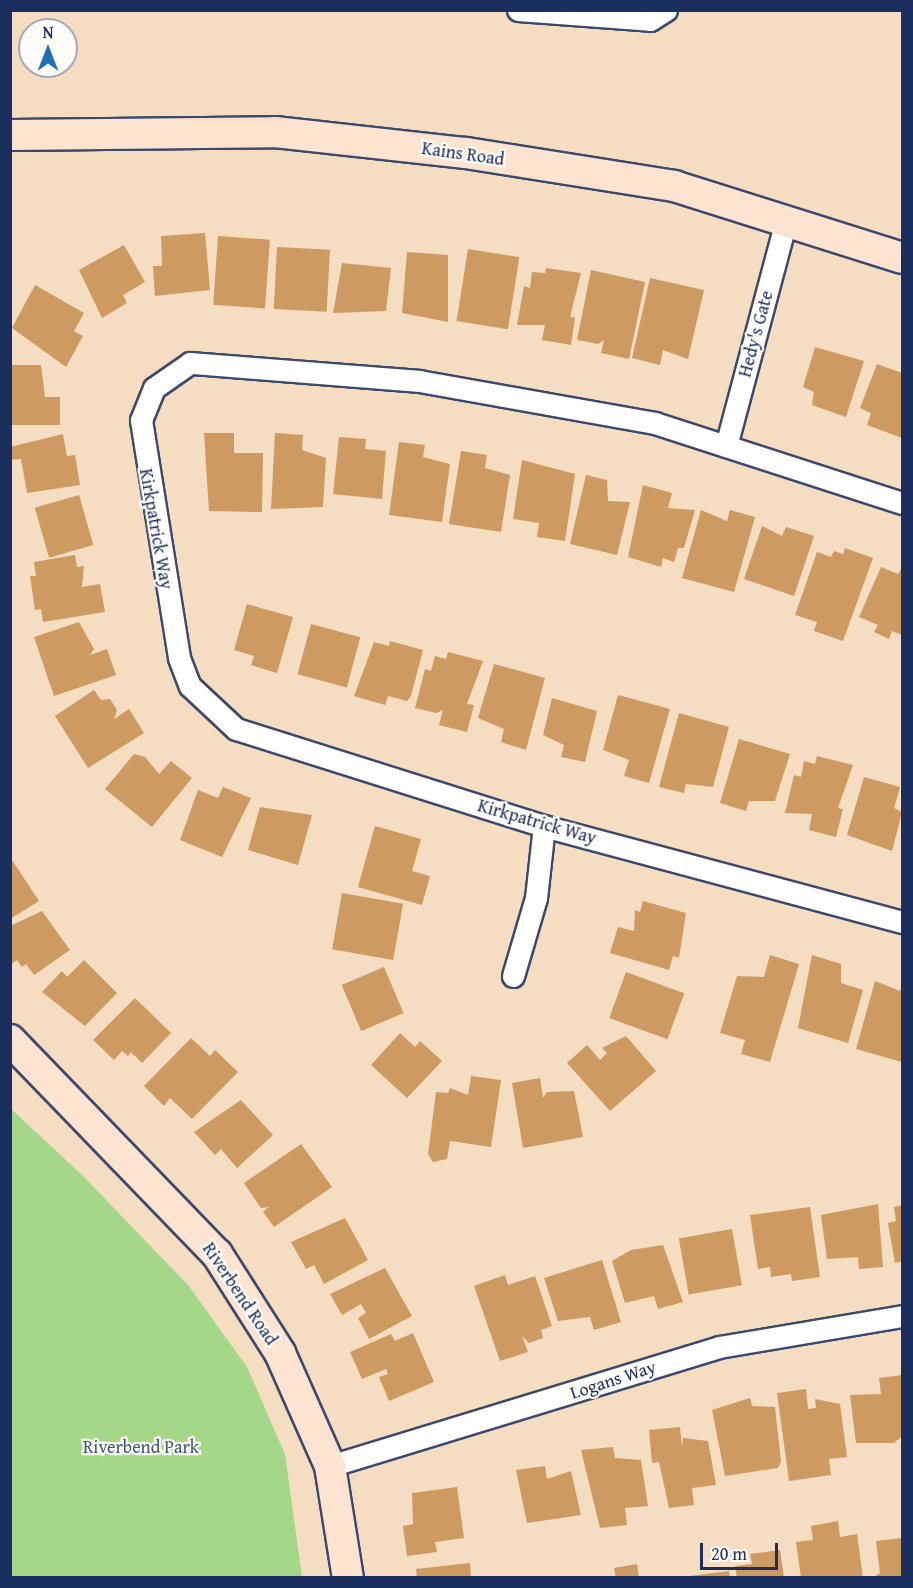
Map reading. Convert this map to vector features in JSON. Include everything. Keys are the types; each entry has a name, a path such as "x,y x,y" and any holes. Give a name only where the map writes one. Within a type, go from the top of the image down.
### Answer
{"street":[{"path":"518,10 650,20 666,10"},
{"name":"Kains Road","path":"10,135 275,132 442,150 674,186 903,258"},
{"name":"Hedy's Gate","path":"726,446 786,221"},
{"name":"Kirkpatrick Way","path":"903,503 656,423 420,381 190,363 154,388 141,420 144,458 179,658 190,686 236,729 544,826 903,922"},
{"path":"513,976 536,898 544,826"},
{"name":"Riverbend Road","path":"10,1040 217,1254 280,1353 330,1466 348,1578"},
{"name":"Logans Way","path":"330,1466 719,1347 903,1316"}],"green space":[{"name":"Riverbend Park","path":"11,1109 82,1175 188,1285 247,1367 285,1454 302,1577 11,1577"}],"building":[{"path":"205,233 210,290 155,296 153,266 162,266 161,236"},
{"path":"218,236 270,240 265,308 213,305"},
{"path":"124,245 145,282 123,295 127,303 102,318 79,270"},
{"path":"277,247 330,250 327,312 274,309"},
{"path":"468,249 519,257 508,329 457,321"},
{"path":"407,252 448,255 448,322 402,313"},
{"path":"342,263 391,268 386,311 333,313"},
{"path":"546,268 581,273 570,317 575,318 571,345 542,340 545,325 517,325 524,286 530,288 532,272 545,273"},
{"path":"591,270 645,282 629,359 601,353 604,340 598,344 577,340"},
{"path":"650,278 704,290 688,359 663,350 660,365 632,358"},
{"path":"35,285 84,313 74,331 83,336 66,367 12,328"},
{"path":"815,347 864,361 846,417 812,405 814,392 803,387"},
{"path":"877,364 902,373 902,438 867,425 871,413 860,408"},
{"path":"10,365 41,365 45,397 60,397 60,425 10,425"},
{"path":"204,433 234,433 234,453 263,453 262,512 209,511"},
{"path":"275,433 303,435 302,450 326,458 323,507 271,509"},
{"path":"63,434 67,456 75,455 80,485 27,493 21,459 10,460 10,447"},
{"path":"339,437 366,439 365,449 386,451 382,499 333,494"},
{"path":"399,442 425,445 423,457 450,464 442,522 389,515"},
{"path":"461,451 487,455 485,468 510,475 501,532 449,524"},
{"path":"522,460 575,474 565,541 537,537 539,523 513,519"},
{"path":"586,475 607,480 608,501 630,502 617,555 570,544"},
{"path":"643,485 672,493 668,508 695,510 684,548 678,548 674,562 663,558 661,567 628,557"},
{"path":"79,495 93,545 49,558 35,508"},
{"path":"701,510 727,521 730,510 755,517 734,592 682,578"},
{"path":"762,526 782,536 786,527 814,536 794,596 744,579"},
{"path":"845,548 873,558 843,641 814,631 817,622 795,615 817,552 831,557 834,551 843,554"},
{"path":"75,555 77,567 84,566 82,587 100,584 105,612 43,622 41,609 35,610 30,576 36,576 34,562"},
{"path":"881,567 898,574 902,568 902,635 892,631 889,639 874,632 878,625 859,617"},
{"path":"247,604 293,617 277,673 251,665 254,656 234,650"},
{"path":"79,622 94,649 90,655 107,649 116,675 54,696 34,637"},
{"path":"311,624 360,637 347,687 298,674"},
{"path":"390,641 423,650 411,696 407,701 388,696 385,705 354,696 374,642 389,646"},
{"path":"448,652 483,661 467,704 474,705 467,732 439,725 443,710 436,713 415,708 425,669 431,671 435,656 446,659"},
{"path":"494,664 545,678 526,750 501,742 504,729 478,718"},
{"path":"94,690 101,700 110,699 117,710 114,719 129,709 144,733 88,768 55,716"},
{"path":"618,695 670,709 649,783 624,776 629,760 603,750"},
{"path":"552,698 597,711 585,762 561,757 564,745 543,735"},
{"path":"679,713 729,727 713,787 686,784 684,793 659,787"},
{"path":"739,739 790,754 775,801 749,801 746,811 720,803"},
{"path":"134,754 145,757 159,774 171,761 192,778 152,827 105,789"},
{"path":"817,756 853,765 838,808 843,809 836,837 809,830 812,814 785,813 794,775 801,777 804,761 815,764"},
{"path":"864,777 900,787 894,808 902,812 892,851 847,835"},
{"path":"223,787 251,798 222,857 180,840 198,790 218,798"},
{"path":"260,807 312,815 298,865 248,850"},
{"path":"375,826 421,839 412,871 430,876 422,905 358,887"},
{"path":"10,857 39,901 10,919"},
{"path":"342,893 403,904 393,960 332,949"},
{"path":"643,901 686,913 679,958 673,956 669,970 610,953 618,927 634,931 635,910 640,912"},
{"path":"42,911 70,950 34,975 26,964 22,967 17,960 10,965 10,926"},
{"path":"770,955 799,964 770,1062 741,1054 745,1040 720,1033 737,976 764,977"},
{"path":"812,955 841,964 841,983 863,990 848,1043 798,1028"},
{"path":"84,960 117,993 85,1026 42,992 62,971 67,977"},
{"path":"384,967 404,1013 361,1031 342,985"},
{"path":"626,972 684,993 668,1039 609,1018"},
{"path":"875,981 900,991 902,985 902,1062 856,1049"},
{"path":"135,998 171,1033 142,1063 131,1052 128,1056 122,1051 114,1060 93,1040"},
{"path":"400,1033 415,1047 420,1041 442,1061 407,1098 371,1065"},
{"path":"626,1036 656,1071 610,1111 567,1063 587,1045 600,1060 607,1053 602,1048"},
{"path":"191,1038 210,1056 215,1050 238,1072 192,1119 170,1098 164,1106 144,1086"},
{"path":"471,1076 501,1080 491,1147 450,1141 447,1159 433,1162 428,1154 436,1092 448,1093 450,1088 468,1095"},
{"path":"540,1078 543,1098 547,1092 574,1091 583,1137 523,1148 512,1083"},
{"path":"241,1100 273,1135 237,1168 221,1149 215,1155 194,1132"},
{"path":"301,1144 332,1187 274,1227 263,1212 269,1207 261,1208 244,1183"},
{"path":"878,1204 883,1267 859,1269 858,1257 827,1259 821,1215"},
{"path":"902,1205 902,1261 895,1263 888,1223 896,1221 894,1207"},
{"path":"810,1207 820,1277 792,1281 791,1274 771,1277 770,1267 758,1269 750,1215"},
{"path":"345,1218 368,1260 324,1284 314,1265 306,1269 291,1242"},
{"path":"732,1229 742,1285 689,1295 679,1238"},
{"path":"663,1245 683,1302 658,1309 654,1296 625,1303 612,1261 631,1250"},
{"path":"602,1260 621,1322 594,1330 590,1317 558,1321 544,1278"},
{"path":"385,1268 412,1316 369,1339 358,1318 366,1313 361,1304 342,1315 330,1294"},
{"path":"505,1275 508,1285 535,1276 552,1326 541,1330 543,1338 529,1343 522,1336 528,1352 500,1361 474,1286"},
{"path":"413,1333 434,1382 389,1401 379,1377 388,1374 386,1369 362,1379 350,1352 391,1334 395,1341"},
{"path":"902,1375 902,1436 894,1443 856,1443 850,1395 881,1394 879,1378"},
{"path":"806,1389 808,1409 816,1408 815,1399 840,1404 847,1457 829,1459 831,1475 789,1481 777,1393"},
{"path":"750,1398 752,1406 775,1407 781,1462 778,1468 725,1476 712,1410"},
{"path":"680,1427 682,1447 683,1438 708,1441 716,1485 692,1488 694,1505 669,1508 659,1462 652,1463 649,1430"},
{"path":"613,1447 615,1458 641,1460 648,1506 625,1508 627,1525 600,1528 581,1450"},
{"path":"545,1466 547,1479 571,1471 581,1515 527,1523 516,1470"},
{"path":"457,1487 464,1538 435,1542 437,1552 407,1556 403,1526 413,1524 412,1493"},
{"path":"838,1521 840,1537 857,1534 863,1578 801,1578 796,1542 813,1540 811,1526"},
{"path":"902,1538 902,1578 872,1578 880,1573 876,1541"},
{"path":"780,1550 784,1578 737,1578 735,1566 752,1564 750,1554"},
{"path":"470,1563 471,1578 417,1578 416,1569"},
{"path":"637,1564 639,1578 616,1578 614,1568"},
{"path":"729,1571 730,1578 689,1578 689,1576"}]}
